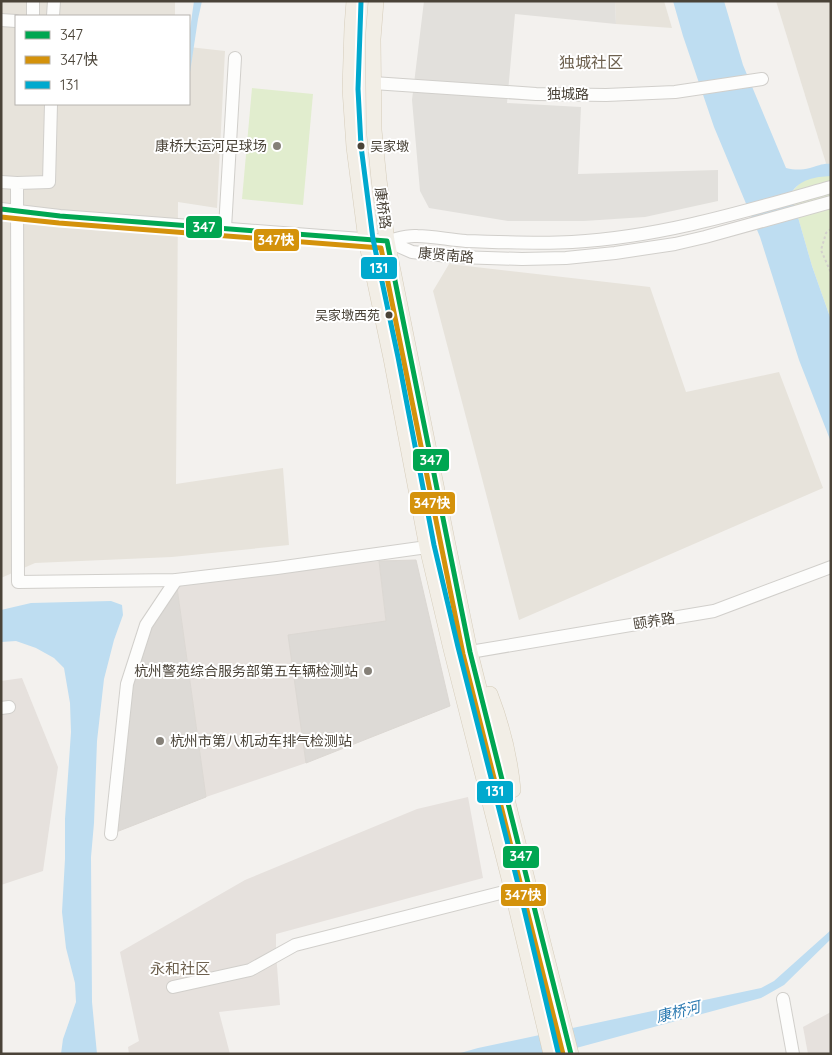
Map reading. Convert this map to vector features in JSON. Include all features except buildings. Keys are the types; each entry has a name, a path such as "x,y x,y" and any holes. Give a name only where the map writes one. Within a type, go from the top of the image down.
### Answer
{"main road":[{"name":"康桥路","path":"354,1 350,89 354,147 366,240 391,358 427,547 512,890 550,1054"},
{"name":"康桥路","path":"376,1 373,40 374,130 387,241 470,652 571,1054"}],"street":[{"path":"33,1 33,15"},
{"path":"53,15 54,1"},
{"path":"1,20 15,20"},
{"path":"225,228 235,58"},
{"name":"独城路","path":"373,82 536,94 606,95 675,92 762,79"},
{"path":"1,182 49,182 51,105"},
{"path":"16,183 18,582 176,580 427,547"},
{"name":"康贤南路","path":"387,241 416,235 495,242 571,242 612,238 672,229 725,217 831,187"},
{"name":"康贤南路","path":"387,241 412,252 457,257 566,258 675,244 831,202"},
{"path":"1,210 387,241"},
{"name":"颐养路","path":"470,652 714,611 831,567"},
{"path":"111,834 127,684 146,625 176,580"},
{"path":"173,987 250,970 295,946 512,890"},
{"path":"783,999 793,1054"}],"path":[{"path":"831,229 826,233 821,250 831,273"}],"shaded area":[{"path":"1,1 175,1 175,15 15,15 15,105 190,105 190,47 225,51 217,208 178,202 176,484 283,468 289,545 172,557 35,563 1,578"},
{"path":"424,1 615,1 616,24 515,14 507,103 581,107 578,174 718,170 718,201 645,217 584,221 508,221 429,208 420,191 412,100"},
{"path":"615,1 664,1 672,28 616,24"},
{"path":"776,1 831,1 831,173 829,173"},
{"path":"449,264 650,287 686,392 779,372 823,488 519,620 433,291"},
{"path":"379,561 386,621 306,763 206,797 176,580"},
{"path":"22,678 58,767 43,871 1,885 1,681"},
{"path":"468,797 483,878 276,934 280,1005 219,1012 230,1054 129,1054 128,1047 139,1041 120,952 245,880 417,809"},
{"path":"831,1012 831,1054 808,1054 803,1027"}],"green space":[{"name":"康桥大运河足球场","path":"252,88 313,94 303,205 242,199"},
{"path":"831,173 831,320 812,266 791,193 808,174"}],"water":[{"path":"194,1 202,1 190,72 190,29"},
{"path":"673,1 724,1 743,65 786,168 801,169 831,164 831,176 808,180 795,188 791,193 812,266 831,320 831,442 799,360 760,237 714,127"},
{"path":"111,601 122,605 123,615 114,640 104,679 97,741 91,857 92,1002 97,1054 61,1054 63,1039 76,1002 75,983 66,948 62,912 65,819 71,732 70,703 64,668 54,658 36,648 16,641 1,642 1,610 31,603"},
{"name":"康桥河","path":"831,930 831,939 784,985 761,998 554,1054 457,1054 761,988 774,981"}],"transit line":[{"name":"131","path":"361,2 358,89 361,146 373,239 434,545 558,1052"},
{"name":"347","path":"1,209 60,216 387,241 470,652 571,1054"},
{"name":"347快","path":"1,217 381,248 463,654 563,1054"}],"place":[{"name":"康桥大运河足球场","path":"277,146"},
{"name":"吴家墩","path":"361,146"},
{"name":"吴家墩西苑","path":"389,315"},
{"name":"杭州警苑综合服务部第五车辆检测站","path":"368,671"},
{"name":"杭州市第八机动车排气检测站","path":"160,741"}],"district":[{"name":"独城社区","path":"591,62"},
{"name":"永和社区","path":"180,969"}]}
